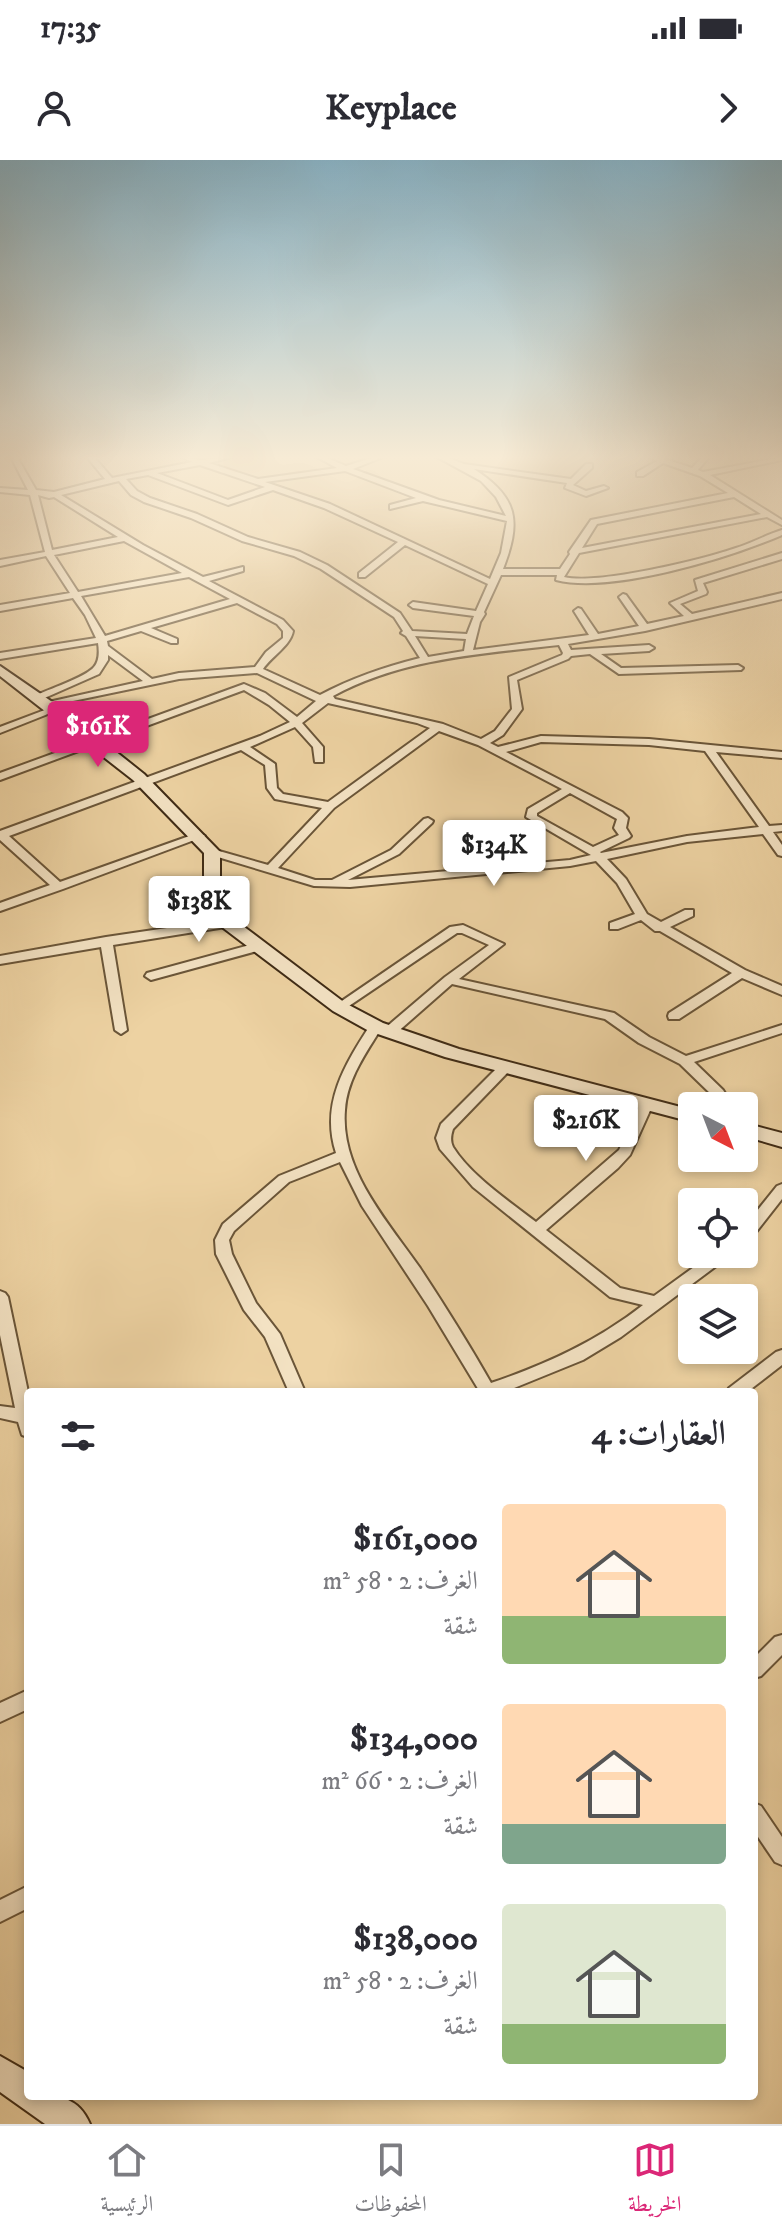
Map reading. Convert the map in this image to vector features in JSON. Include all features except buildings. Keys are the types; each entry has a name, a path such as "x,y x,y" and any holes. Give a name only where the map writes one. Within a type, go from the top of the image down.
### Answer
{"street":[{"path":"0,730 96,672 102,664 92,617 54,565 48,549"},
{"path":"0,563 67,549"},
{"path":"145,549 280,622 288,631 287,639 269,654 258,670"},
{"path":"275,549 316,562 397,615 427,662"},
{"path":"362,575 395,549"},
{"path":"421,549 493,583"},
{"path":"468,654 471,637 503,549"},
{"path":"575,549 561,572 560,580 574,583 660,570 742,549"},
{"path":"573,552 590,549"},
{"path":"691,617 674,603 703,592 698,582 782,556"},
{"path":"202,580 240,569"},
{"path":"497,572 561,572"},
{"path":"0,608 192,574"},
{"path":"59,887 1,835 243,747 296,723 322,700 381,672 468,654 645,628 782,596"},
{"path":"623,597 645,628"},
{"path":"0,654 142,628 236,600"},
{"path":"413,605 481,614"},
{"path":"578,611 595,637"},
{"path":"142,628 174,641"},
{"path":"406,633 471,637"},
{"path":"98,638 149,681"},
{"path":"562,642 568,653"},
{"path":"482,743 499,733 517,709 512,679 559,661 568,653 649,648"},
{"path":"594,653 617,671 738,668"},
{"path":"0,670 95,741 144,783 212,852 314,883 330,884 596,854 782,828"},
{"path":"43,702 196,674 258,670 322,700 439,726 482,743 623,818 620,828 625,836 596,854"},
{"path":"0,777 244,687 254,690 296,723 318,747 319,760"},
{"path":"270,870 330,806 439,726"},
{"path":"497,751 541,739 708,747 782,755"},
{"path":"243,747 270,764 272,788 276,795 330,806"},
{"path":"708,747 763,830 782,853"},
{"path":"570,789 532,811 531,817 596,854 622,881 642,916 659,928 741,973 782,991"},
{"path":"330,884 395,852 428,821"},
{"path":"0,907 199,836"},
{"path":"212,852 212,884 228,923 339,1007 383,1029 504,1069 678,1112"},
{"path":"659,928 689,913"},
{"path":"614,926 642,916"},
{"path":"0,960 228,923"},
{"path":"339,1007 454,930 463,929 498,944 383,1029 347,1070 337,1126 344,1155 373,1209 463,1347 486,1388"},
{"path":"106,941 121,1030"},
{"path":"151,976 257,947"},
{"path":"674,1016 741,973"},
{"path":"449,980 609,1016 644,1040 685,1061 717,1092"},
{"path":"685,1061 782,1029"},
{"path":"504,1069 446,1127 443,1138 447,1149 478,1184 615,1293 657,1302"},
{"path":"537,1229 625,1152 646,1104"},
{"path":"758,1133 782,1140"},
{"path":"295,1388 272,1334 250,1306 224,1254 222,1240 228,1228 284,1179 344,1155"},
{"path":"758,1219 782,1189"},
{"path":"498,1388 585,1354 703,1268"},
{"path":"0,1297 24,1407"},
{"path":"740,1388 782,1356"},
{"path":"0,1412 24,1420"},
{"path":"758,1666 782,1643"},
{"path":"0,1713 24,1701"},
{"path":"758,1819 782,1855"},
{"path":"0,1911 24,1899"},
{"path":"0,2072 24,2089"},
{"path":"40,2100 73,2124"}]}
